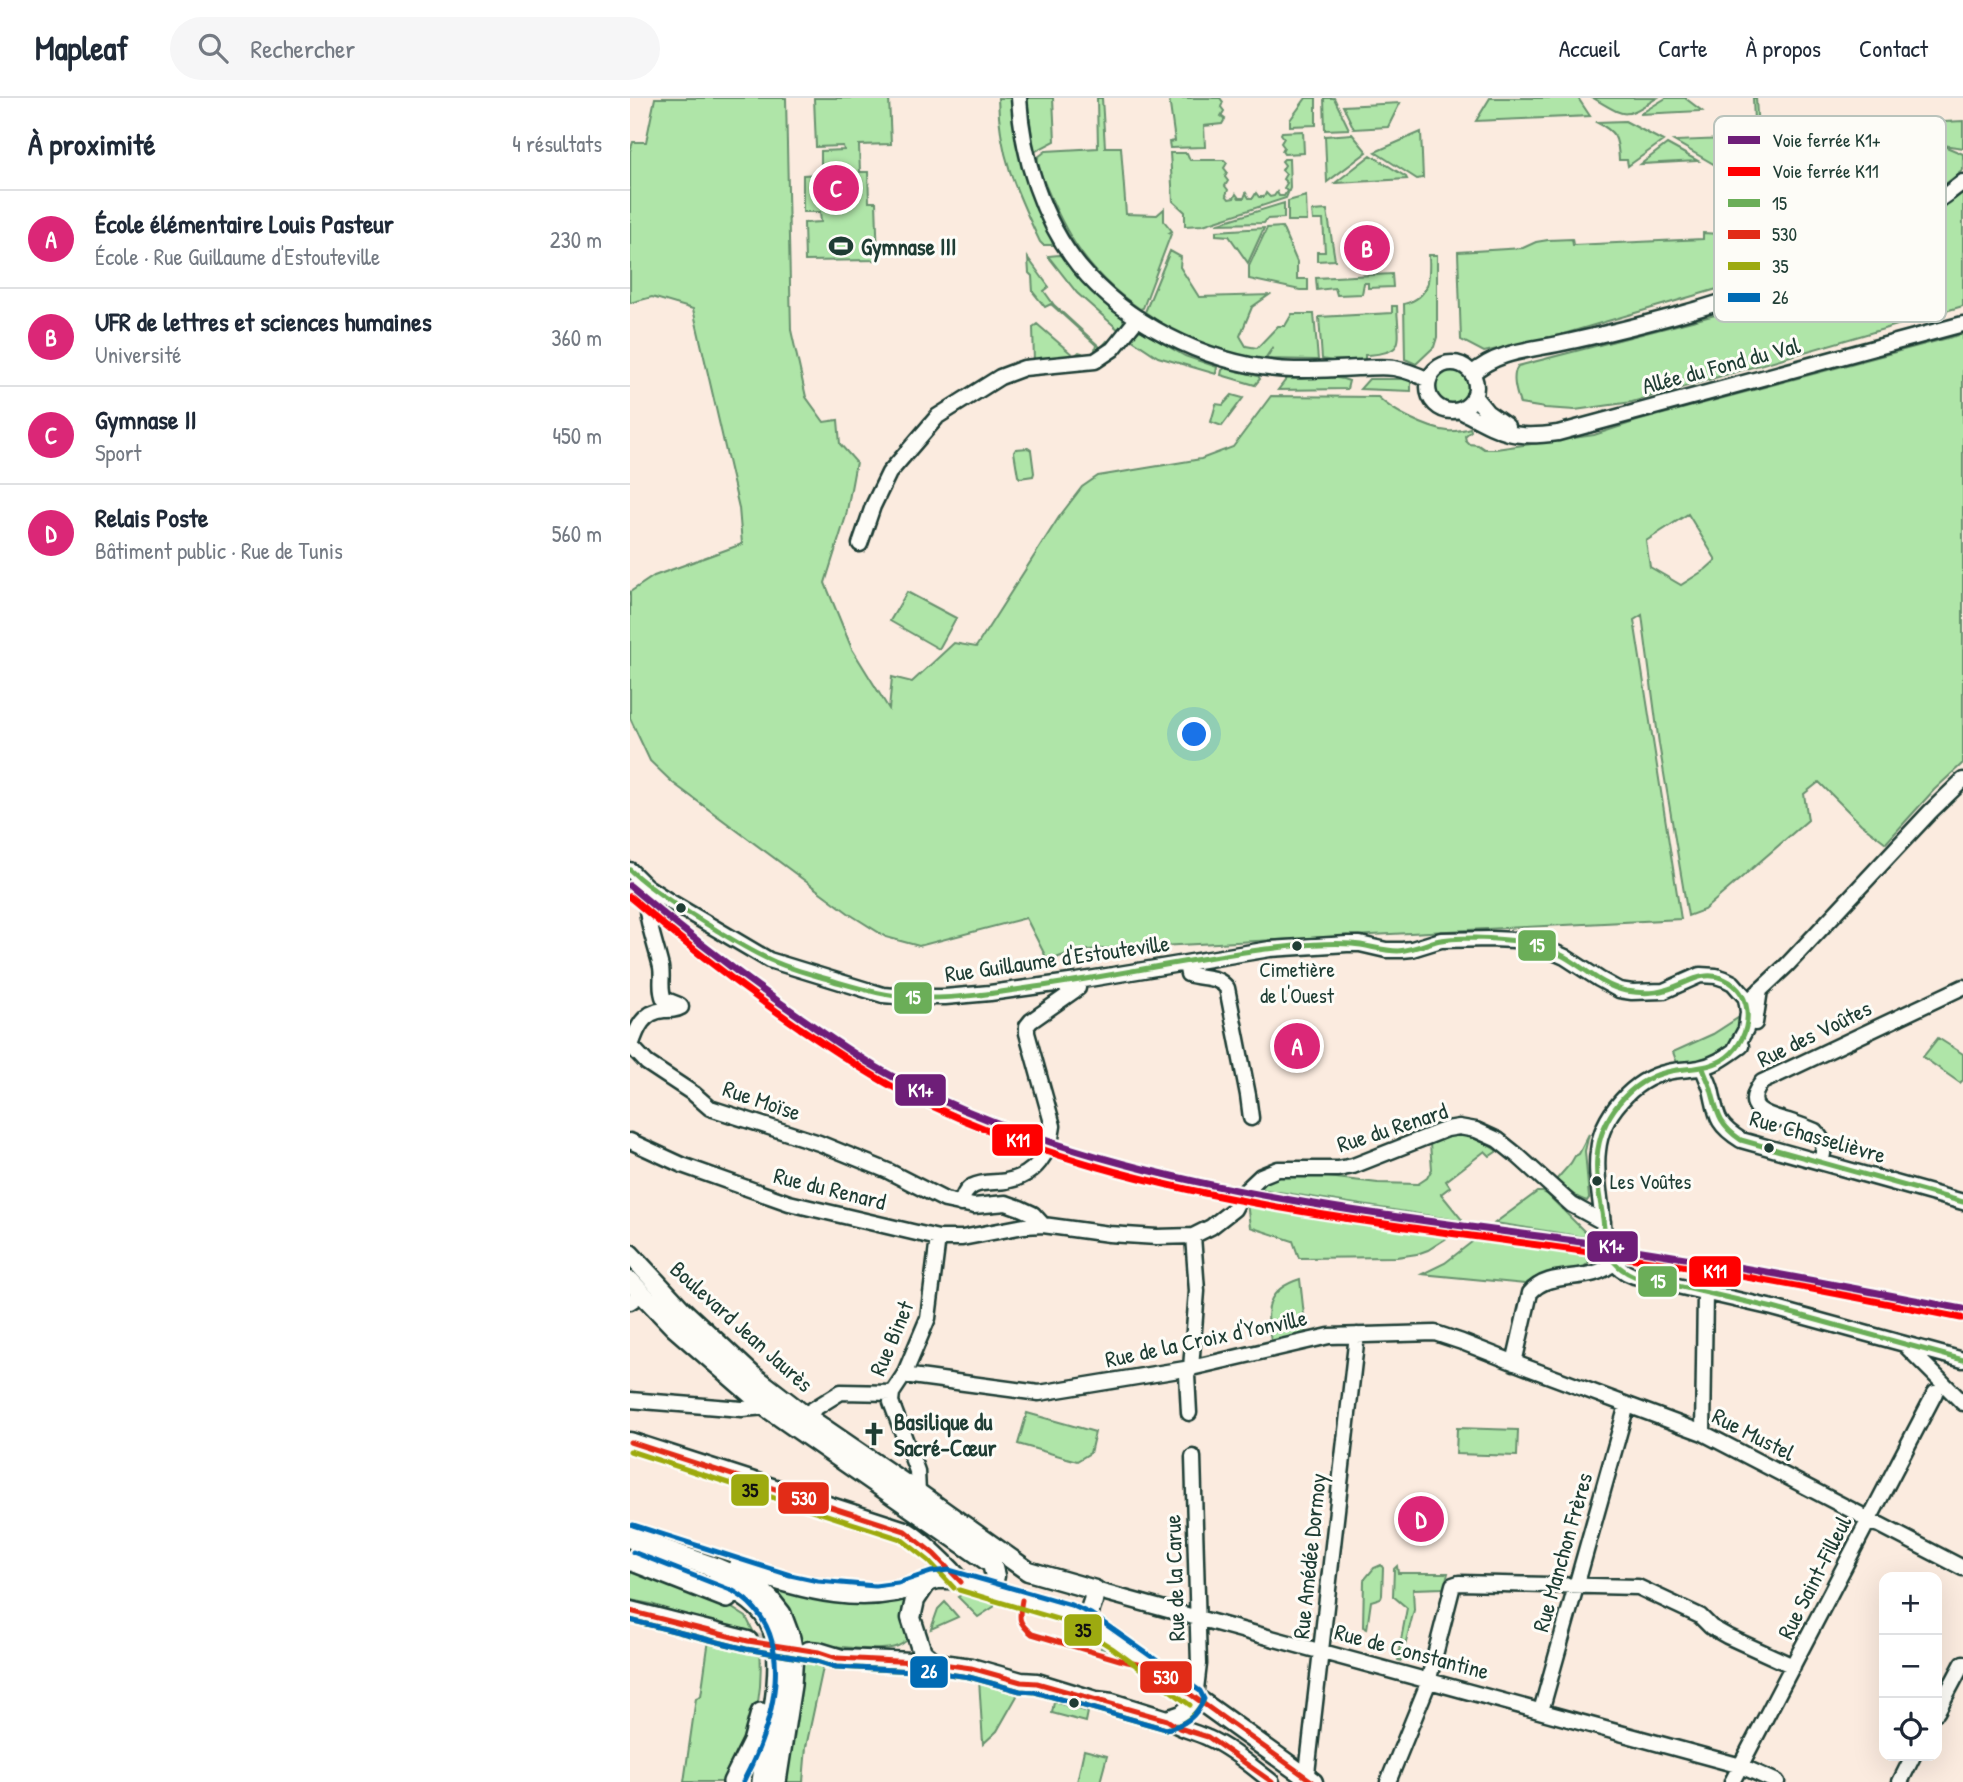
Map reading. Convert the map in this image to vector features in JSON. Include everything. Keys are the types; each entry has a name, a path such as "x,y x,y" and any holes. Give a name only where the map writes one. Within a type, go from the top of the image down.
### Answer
{"highway":[{"path":"630,1535 817,1590 875,1595 901,1592 927,1582"},
{"path":"630,1535 752,1584 770,1600 780,1614 793,1653 791,1685 776,1782"},
{"path":"630,1550 737,1591 765,1615 773,1630 777,1668 762,1782"},
{"path":"630,1560 725,1596 746,1611 761,1634 766,1647 767,1666 760,1714 753,1742 733,1782"}],"main road":[{"name":"Boulevard Jean Jaurès","path":"630,1254 682,1310 799,1421 992,1564 995,1576 991,1591"},
{"name":"Boulevard Jean Jaurès","path":"634,1292 766,1406 799,1421 918,1493 1032,1573"},
{"path":"630,1442 905,1531 953,1571 961,1581"},
{"name":"Rue de Constantine","path":"1032,1573 1095,1590"},
{"path":"944,1664 922,1652 911,1618 913,1606 927,1582 943,1578 961,1581 1069,1613 1086,1621 1308,1780"},
{"path":"1086,1621 1095,1590"},
{"path":"630,1611 748,1641"},
{"path":"809,1651 842,1659 944,1664 1021,1682 1037,1683 1175,1717 1188,1710 1195,1698"}],"street":[{"path":"1019,98 1021,126 1029,163 1041,198 1059,236 1092,281 1138,318 1188,346 1235,363 1290,370 1393,368 1429,380"},
{"path":"1946,195 1963,182"},
{"path":"1472,374 1486,363 1504,355 1660,320 1714,303"},
{"path":"860,544 873,506 889,473 937,416 1000,377 1024,368 1095,361 1113,349 1138,318"},
{"name":"Allée du Fond du Val","path":"1460,410 1496,430 1511,435 1530,436 1568,430 1963,324"},
{"path":"1447,363 1462,365 1472,374 1476,387 1474,397 1468,405 1460,410 1450,411 1436,405 1429,392 1429,380 1436,369 1447,363"},
{"path":"1474,397 1498,421 1530,436"},
{"path":"1963,780 1787,965 1753,996 1746,1029 1734,1051 1703,1068 1667,1072 1651,1077 1623,1099 1612,1112 1603,1130 1597,1164 1606,1247 1613,1264 1624,1273 1773,1308 1963,1360"},
{"name":"Rue Guillaume d'Estouteville","path":"630,870 646,886 769,960 883,995 945,997 990,993 1270,949 1347,943 1402,950 1441,940 1492,939 1518,941 1547,949 1619,990 1655,992 1672,988 1700,975 1716,975 1733,983 1751,1003"},
{"name":"Rue Moïse","path":"646,886 645,904 661,969 660,990 664,999 681,1007 678,1010 655,1012 640,1022 631,1046 647,1063 710,1108 819,1143 888,1171 945,1200 974,1206 1006,1203 1033,1214 1043,1225"},
{"name":"Rue Guillaume d'Estouteville","path":"1186,962 1188,974 1222,981 1227,988 1251,1118"},
{"path":"961,1204 964,1194 974,1185 1009,1181 1023,1176 1044,1158 1053,1126 1027,1026 1078,988 1077,981"},
{"name":"Rue des Voûtes","path":"1821,1162 1824,1143 1815,1131 1764,1114 1757,1109 1755,1094 1762,1082 1963,987"},
{"name":"Rue Chasselièvre","path":"1703,1068 1710,1085 1716,1116 1741,1140 1963,1202"},
{"name":"Rue du Renard","path":"630,1142 682,1165 789,1203 939,1238 962,1238 1043,1225 1108,1234 1157,1237 1193,1236 1211,1227 1234,1209 1242,1195 1261,1176 1278,1169 1338,1169 1353,1166 1441,1131 1459,1127 1482,1131 1498,1140 1572,1205 1603,1222"},
{"path":"1189,1413 1187,1375 1191,1368 1197,1291 1193,1236"},
{"name":"Rue Binet","path":"918,1493 917,1471 891,1402 892,1393 904,1375 929,1318 939,1238"},
{"path":"1514,1363 1530,1293 1535,1287 1546,1281 1598,1273 1613,1264"},
{"path":"1703,1433 1705,1293"},
{"name":"Rue de la Croix d'Yonville","path":"904,1375 1040,1393 1191,1368 1315,1339 1435,1333 1514,1363"},
{"name":"Rue Amédée Dormoy","path":"1308,1780 1357,1335"},
{"path":"1903,1344 1963,1402"},
{"path":"1928,1350 1929,1368"},
{"name":"Rue Mustel","path":"1514,1363 1703,1433 1859,1514 1868,1522 1880,1525 1963,1568"},
{"path":"799,1421 841,1392 892,1393"},
{"name":"Rue Saint-Filleul","path":"1732,1782 1935,1393"},
{"path":"630,1400 742,1409 766,1406"},
{"name":"Rue Manchon Frères","path":"1541,1712 1627,1405"},
{"name":"Rue de la Carue","path":"1193,1457 1199,1674 1195,1698"},
{"path":"1388,1782 1429,1681 1453,1585 1459,1583 1638,1587 1700,1616 1711,1628 1793,1666"},
{"name":"Rue de Constantine","path":"1095,1590 1741,1766 1777,1782"},
{"path":"1942,1702 1963,1662"},
{"path":"1175,1717 1179,1728 1208,1737 1272,1782"},
{"path":"1900,1782 1910,1761"}],"green space":[{"path":"655,98 786,98 791,330 806,397 824,422 838,420 840,444 856,462 846,516 825,583 852,649 889,709 892,677 912,682 954,643 976,647 1059,517 1082,487 1098,476 1201,459 1233,447 1271,396 1378,397 1401,413 1431,427 1451,431 1470,428 1471,431 1465,436 1469,444 1484,449 1496,449 1594,435 1637,421 1963,334 1963,763 1934,790 1886,843 1861,824 1819,782 1804,794 1808,820 1704,910 1688,916 1659,744 1642,615 1634,620 1681,919 1101,949 1075,951 1048,961 1026,918 919,946 886,937 851,915 673,783 650,761 630,718 630,592 654,576 742,544 739,508 693,309 652,297 630,303 630,151 633,142 646,142","holes":["1688,514 1716,560 1681,585 1650,567 1646,541"]},
{"path":"814,98 889,98 891,144 859,145 860,172 868,172 869,202 876,202 878,260 805,261 804,223 821,222 820,212 803,212 803,175 821,174 821,151 844,150 843,146 816,147"},
{"path":"998,98 1012,98 1053,245 1043,245 1040,242 1016,189 1005,155"},
{"path":"1027,98 1053,98 1055,141 1034,152"},
{"path":"1097,98 1102,98 1105,147 1121,147 1126,214 1157,215 1164,209 1164,221 1172,231 1169,233 1171,234 1143,308 1140,309 1103,278 1076,246 1065,228 1037,165 1038,157 1046,151 1098,148"},
{"path":"1169,98 1220,98 1223,102 1221,107 1224,111 1221,116 1225,119 1222,124 1204,126 1205,147 1170,148 1169,142 1175,141"},
{"path":"1306,98 1316,98 1316,125 1290,126 1290,120"},
{"path":"1324,98 1334,98 1349,129 1325,130"},
{"path":"1490,98 1578,98 1590,116 1476,121"},
{"path":"1593,98 1657,98 1631,113 1625,113"},
{"path":"1666,98 1685,98 1702,111 1640,114"},
{"path":"1753,98 1756,98 1757,116 1754,116"},
{"path":"1400,103 1388,127 1354,129 1343,106"},
{"path":"1625,121 1663,141 1628,166 1627,160 1619,160 1615,136 1596,122"},
{"path":"1963,121 1963,148 1946,145 1946,122"},
{"path":"1303,131 1304,153 1284,154 1282,132"},
{"path":"1421,132 1423,178 1417,179 1375,152"},
{"path":"1352,134 1367,152 1327,182 1325,136"},
{"path":"1714,139 1714,164 1674,141"},
{"path":"1667,144 1698,161 1641,164"},
{"path":"1946,147 1963,154 1963,170 1946,184"},
{"path":"1170,153 1187,153 1190,160 1224,160 1227,163 1224,168 1228,181 1225,186 1229,199 1236,194 1239,198 1244,198 1246,193 1249,198 1253,198 1256,193 1259,197 1264,197 1266,193 1270,197 1274,196 1277,192 1279,196 1284,196 1287,183 1283,179 1286,174 1282,170 1284,159 1289,159 1290,188 1286,198 1203,225 1185,226 1185,212 1173,201"},
{"path":"1371,155 1407,179 1335,183"},
{"path":"1963,192 1963,306 1946,311 1946,205"},
{"path":"1306,196 1307,221 1288,221 1288,201"},
{"path":"1284,203 1284,218 1267,219 1264,223 1216,224"},
{"path":"1327,210 1335,260 1317,261 1317,252 1325,252 1323,220 1313,220 1312,211"},
{"path":"1282,227 1297,262 1297,279 1308,279 1308,290 1249,279 1249,266 1267,228"},
{"path":"1264,228 1248,263 1229,236 1216,235 1216,231"},
{"path":"1703,233 1714,234 1714,290 1560,335 1484,352 1461,340 1458,252 1523,248 1548,240 1572,239 1573,245 1703,239"},
{"path":"1170,251 1181,257 1180,267 1199,297 1269,295 1252,307 1240,336 1246,346 1257,348 1278,326 1285,326 1292,314 1314,314 1318,360 1266,359 1273,347 1264,360 1232,353 1187,337 1145,312"},
{"path":"1429,255 1437,255 1437,337 1434,347 1416,364 1405,359 1404,304 1413,301 1424,291 1429,279"},
{"path":"1048,256 1064,256 1121,313 1124,322 1120,331 1077,293"},
{"path":"1028,258 1049,287 1044,291 1054,305 1101,348 1107,341 1110,344 1096,353 1096,345 1051,304 1045,307 1033,292"},
{"path":"1392,274 1393,287 1368,288 1368,283 1364,283 1362,294 1337,295 1335,288 1317,290 1316,278"},
{"path":"1392,306 1397,306 1399,337 1394,348 1388,352 1365,355 1365,360 1322,359 1319,317 1392,313"},
{"path":"1714,315 1714,322 1908,322 1632,402 1575,410 1520,404 1515,379 1518,366"},
{"path":"1037,324 1074,356 1079,352 1083,356 1034,362 1033,327"},
{"path":"1140,330 1185,356 1217,367 1216,374 1158,357 1131,339"},
{"path":"1225,368 1258,376 1260,379 1255,385 1221,375"},
{"path":"1454,369 1466,375 1472,387 1466,399 1454,405 1442,399 1436,387 1442,375"},
{"path":"1325,376 1349,381 1347,389 1278,390 1288,377"},
{"path":"1369,379 1411,379 1411,391 1360,389"},
{"path":"1232,395 1243,398 1222,426 1211,422 1216,404 1223,405"},
{"path":"1016,449 1031,450 1034,473 1033,476 1020,478 1014,452"},
{"path":"907,592 956,618 939,649 890,621"},
{"path":"1738,1018 1738,1030 1733,1040 1718,1053 1677,1063 1673,1052 1713,1034"},
{"path":"1938,1038 1963,1054 1963,1080 1960,1083 1923,1057"},
{"path":"1589,1134 1585,1151 1589,1198 1587,1201 1574,1195 1556,1180 1579,1154"},
{"path":"1452,1135 1475,1138 1496,1150 1490,1156 1485,1151 1446,1181 1450,1187 1441,1194 1463,1221 1261,1189 1269,1180 1286,1172 1378,1183 1418,1184 1427,1178 1432,1169 1430,1144"},
{"path":"1537,1192 1547,1194 1591,1238 1495,1223"},
{"path":"1247,1202 1453,1234 1417,1254 1397,1257 1299,1258 1293,1241 1250,1227"},
{"path":"1477,1238 1596,1255 1579,1272 1540,1275 1525,1284 1422,1274 1445,1263"},
{"path":"1300,1279 1306,1334 1271,1341 1268,1320 1270,1302 1280,1289"},
{"path":"1027,1413 1095,1432 1090,1453 1077,1461 1018,1444"},
{"path":"1457,1428 1518,1430 1517,1456 1456,1454"},
{"path":"1381,1565 1382,1595 1381,1598 1371,1601 1367,1629 1363,1627 1364,1580 1374,1568"},
{"path":"1397,1566 1398,1573 1448,1573 1444,1588 1413,1589 1414,1610 1401,1661 1398,1656 1407,1608 1393,1596 1394,1569"},
{"path":"630,1567 724,1603 746,1617 755,1635 630,1600"},
{"path":"761,1582 912,1596 912,1637 898,1646 867,1649 809,1643 824,1663 806,1747 803,1782 784,1782 803,1664 801,1642 792,1619"},
{"path":"966,1592 999,1601 978,1617 958,1597"},
{"path":"945,1602 958,1617 931,1629 938,1609"},
{"path":"1041,1613 1074,1623 1122,1654 1101,1648 1102,1643 1066,1633 1068,1623 1040,1615"},
{"path":"709,1639 760,1649 758,1701 750,1732 724,1782 684,1782 696,1698 701,1696"},
{"path":"979,1679 1014,1689 1017,1696 997,1731 983,1744"},
{"path":"1054,1702 1088,1712 1086,1722 1052,1713"},
{"path":"1084,1750 1107,1756 1100,1782 1077,1782"}],"tunnel":[{"path":"748,1641 790,1648"}],"rail line":[{"name":"K1+","path":"630,886 761,989 878,1068 985,1119 1069,1148 1155,1172 1330,1207 1596,1244 1963,1309"},
{"name":"K11","path":"630,897 756,997 872,1075 979,1127 1064,1157 1150,1181 1238,1200 1417,1229 1687,1267 1961,1318"}],"transit line":[{"name":"15","path":"630,870 681,908 767,958 855,987 907,997 947,998 991,993 1287,947 1341,944 1398,951 1460,938 1510,940 1544,947 1565,957 1594,977 1626,991 1660,991 1701,977 1716,976 1734,986 1742,994 1746,1005 1746,1027 1736,1048 1727,1057 1713,1064 1667,1072 1640,1084 1619,1103 1604,1129 1597,1157 1598,1188 1605,1238 1613,1260 1634,1276 1773,1308 1963,1360"},
{"name":"15","path":"1703,1068 1720,1118 1741,1140 1963,1202"},
{"name":"530","path":"630,1442 905,1531 934,1554 961,1582"},
{"name":"35","path":"630,1451 901,1539 929,1561 954,1588"},
{"name":"26","path":"630,1620 746,1649 817,1661 836,1667 934,1672 969,1677 1020,1691 1035,1692 1166,1729 1189,1719 1204,1699 1200,1691 1091,1614 1071,1605 949,1570 875,1586 818,1581 790,1575 633,1525"},
{"name":"26","path":"633,1552 733,1591 754,1609 768,1630 774,1654 775,1680 771,1707 764,1734 743,1782"},
{"name":"35","path":"959,1590 1074,1624 1190,1705"},
{"name":"530","path":"1022,1600 1020,1619 1032,1634 1152,1667 1313,1782"},
{"name":"530","path":"630,1611 748,1641 819,1652 837,1658 935,1663 1037,1683 1167,1720 1179,1728 1208,1737 1272,1782"},
{"name":"35","path":"630,1620 746,1649 817,1661 836,1667 934,1672 969,1677 1020,1691 1035,1692 1166,1729 1188,1720 1203,1702"}],"place":[{"name":"Gymnase II","path":"836,188"},
{"name":"Gymnase III","path":"841,246"},
{"name":"UFR de lettres et sciences humaines","path":"1367,248"},
{"name":"Cimetière de l'Ouest","path":"1297,946"},
{"name":"École élémentaire Louis Pasteur","path":"1297,1046"},
{"name":"Les Voûtes","path":"1597,1181"},
{"name":"Basilique du Sacré-Cœur","path":"874,1434"},
{"name":"Relais Poste","path":"1421,1519"}]}
